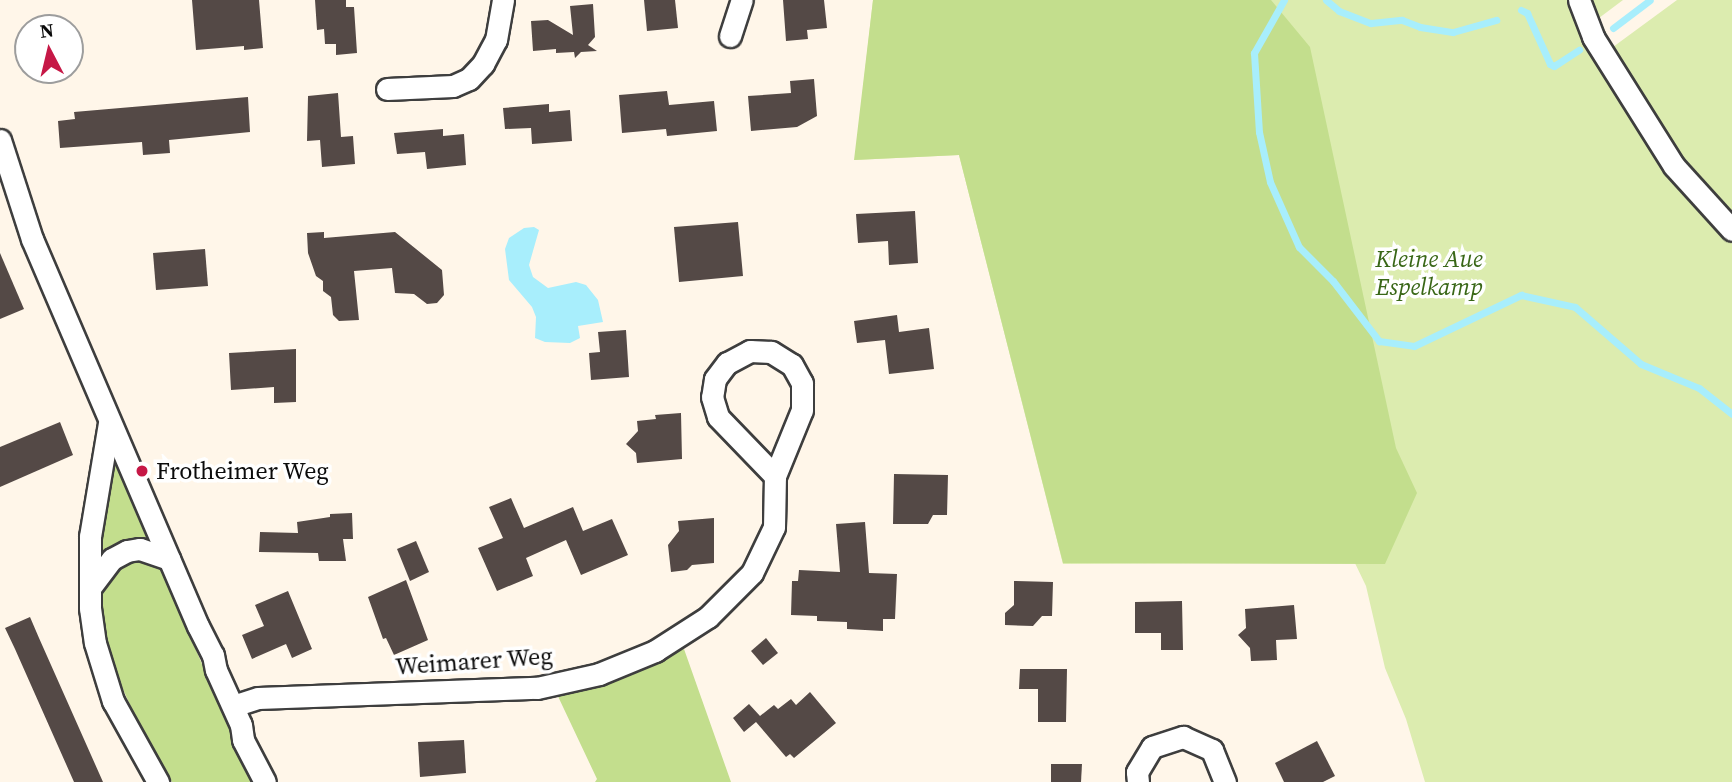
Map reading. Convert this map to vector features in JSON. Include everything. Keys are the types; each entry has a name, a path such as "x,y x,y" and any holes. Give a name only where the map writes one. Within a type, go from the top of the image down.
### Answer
{"street":[{"path":"387,89 453,86 469,79 483,64 496,40 503,0"},
{"path":"730,36 743,0"},
{"path":"1579,0 1593,37 1674,166 1732,230"},
{"path":"0,140 32,239 198,626 208,641 216,670 233,706 243,740 265,782"},
{"name":"Weimarer Weg","path":"233,706 258,698 537,688 599,674 655,652 708,617 752,573 774,527 775,477 802,410 802,383 792,365 771,352 750,351 727,363 715,379 712,397 718,418 775,477"},
{"path":"109,422 90,536 90,588 95,643 113,701 158,782"},
{"path":"90,588 112,559 127,551 140,549 169,559"},
{"path":"1138,782 1137,772 1152,747 1183,737 1212,750 1225,782"}],"green space":[{"name":"Kleine Aue Espelkamp","path":"873,0 1623,0 1599,18 1613,47 1677,0 1732,0 1732,782 1425,782 1406,719 1385,668 1366,586 1339,530 1249,563 1063,564 959,155 855,160"},
{"path":"873,0 1271,0 1310,47 1396,448 1417,493 1385,564 1063,563 959,155 854,160"},
{"path":"111,454 150,546 96,565"},
{"path":"133,556 160,565 252,782 172,782 139,725 113,667 97,590 112,568"},
{"path":"684,649 731,782 595,782 597,779 555,690 600,679"}],"water":[{"path":"534,227 539,230 529,265 533,277 548,288 576,282 586,285 598,300 603,322 578,326 580,338 570,343 545,342 535,338 536,317 532,307 509,280 505,249 509,238 524,228"}],"building":[{"path":"192,0 259,0 263,48 244,50 244,46 196,50"},
{"path":"315,0 346,0 346,7 354,7 357,53 336,55 336,44 325,44 324,29 317,30"},
{"path":"644,0 675,0 678,28 647,31"},
{"path":"783,0 824,0 827,28 807,30 808,39 786,41"},
{"path":"593,4 595,37 588,45 597,51 581,52 575,58 574,52 556,53 556,49 533,51 531,21 548,20 573,35 570,6"},
{"path":"814,79 817,116 797,127 751,131 748,96 791,93 790,81"},
{"path":"667,91 669,105 714,101 717,131 667,136 666,129 622,133 619,95"},
{"path":"338,93 341,137 353,136 355,164 322,167 320,140 307,141 308,96"},
{"path":"248,97 250,132 169,140 170,153 143,155 142,142 60,148 58,121 75,119 74,112"},
{"path":"549,104 549,112 570,110 572,141 532,144 531,128 505,129 503,108"},
{"path":"443,129 443,136 464,134 466,165 427,169 425,152 397,154 394,133"},
{"path":"915,211 918,263 889,265 888,241 858,243 856,214"},
{"path":"738,222 743,276 679,282 674,227"},
{"path":"324,232 324,238 395,232 442,270 444,295 437,303 427,304 414,294 395,293 392,268 354,271 359,320 339,321 333,315 331,297 323,291 323,281 316,276 308,253 307,233"},
{"path":"205,249 208,286 156,290 153,253"},
{"path":"0,253 24,309 0,319"},
{"path":"897,315 899,332 929,328 934,369 889,374 885,340 857,343 854,321"},
{"path":"626,330 629,377 591,380 589,353 600,352 598,332"},
{"path":"296,349 296,402 274,403 274,387 231,390 229,353"},
{"path":"681,413 682,459 637,463 636,453 626,444 638,431 637,421 656,419 655,415"},
{"path":"60,422 73,455 0,487 0,447"},
{"path":"894,474 948,475 947,515 933,515 928,524 893,524"},
{"path":"511,498 524,528 573,507 583,531 612,519 628,555 581,575 566,540 526,558 533,576 497,591 478,548 503,538 489,507"},
{"path":"352,513 353,539 343,539 346,561 319,561 318,553 259,552 260,532 298,533 297,522 330,517 330,514"},
{"path":"714,518 714,563 692,565 687,570 671,572 668,545 679,531 678,521"},
{"path":"865,522 869,573 897,574 895,619 883,619 883,631 847,629 847,622 817,621 817,616 791,615 792,581 798,581 799,570 840,572 836,524"},
{"path":"416,541 429,572 410,581 397,549"},
{"path":"406,580 428,640 394,655 386,638 383,639 368,597"},
{"path":"1014,581 1053,582 1052,616 1042,616 1033,626 1005,625 1005,613 1014,605"},
{"path":"288,591 312,649 292,658 286,644 252,659 242,635 264,626 255,605"},
{"path":"1182,601 1183,650 1161,650 1161,633 1135,633 1135,602"},
{"path":"1294,605 1297,639 1276,640 1277,660 1251,661 1250,648 1238,635 1246,628 1245,609"},
{"path":"30,617 103,782 74,782 5,628"},
{"path":"766,638 778,653 763,665 751,651"},
{"path":"1020,669 1067,669 1066,722 1038,722 1038,689 1019,689"},
{"path":"810,692 836,723 794,758 790,754 786,757 756,722 744,732 733,718 749,704 760,716 774,705 778,709 791,699 796,705"},
{"path":"464,740 466,773 420,777 418,742"},
{"path":"1317,741 1335,776 1323,782 1284,782 1275,763"},
{"path":"1051,764 1082,764 1081,782 1051,782"}],"waterway":[{"path":"1284,0 1254,53 1259,132 1270,182 1299,247 1333,281 1379,341 1414,346 1521,295 1575,307 1641,364 1699,388 1732,414"},
{"path":"1326,0 1339,11 1371,23 1402,20 1420,27 1453,32 1496,20"},
{"path":"1613,28 1650,0"},
{"path":"1521,10 1527,13 1550,64 1554,66 1579,50"}],"place":[{"name":"Frotheimer Weg","path":"142,471"}]}
